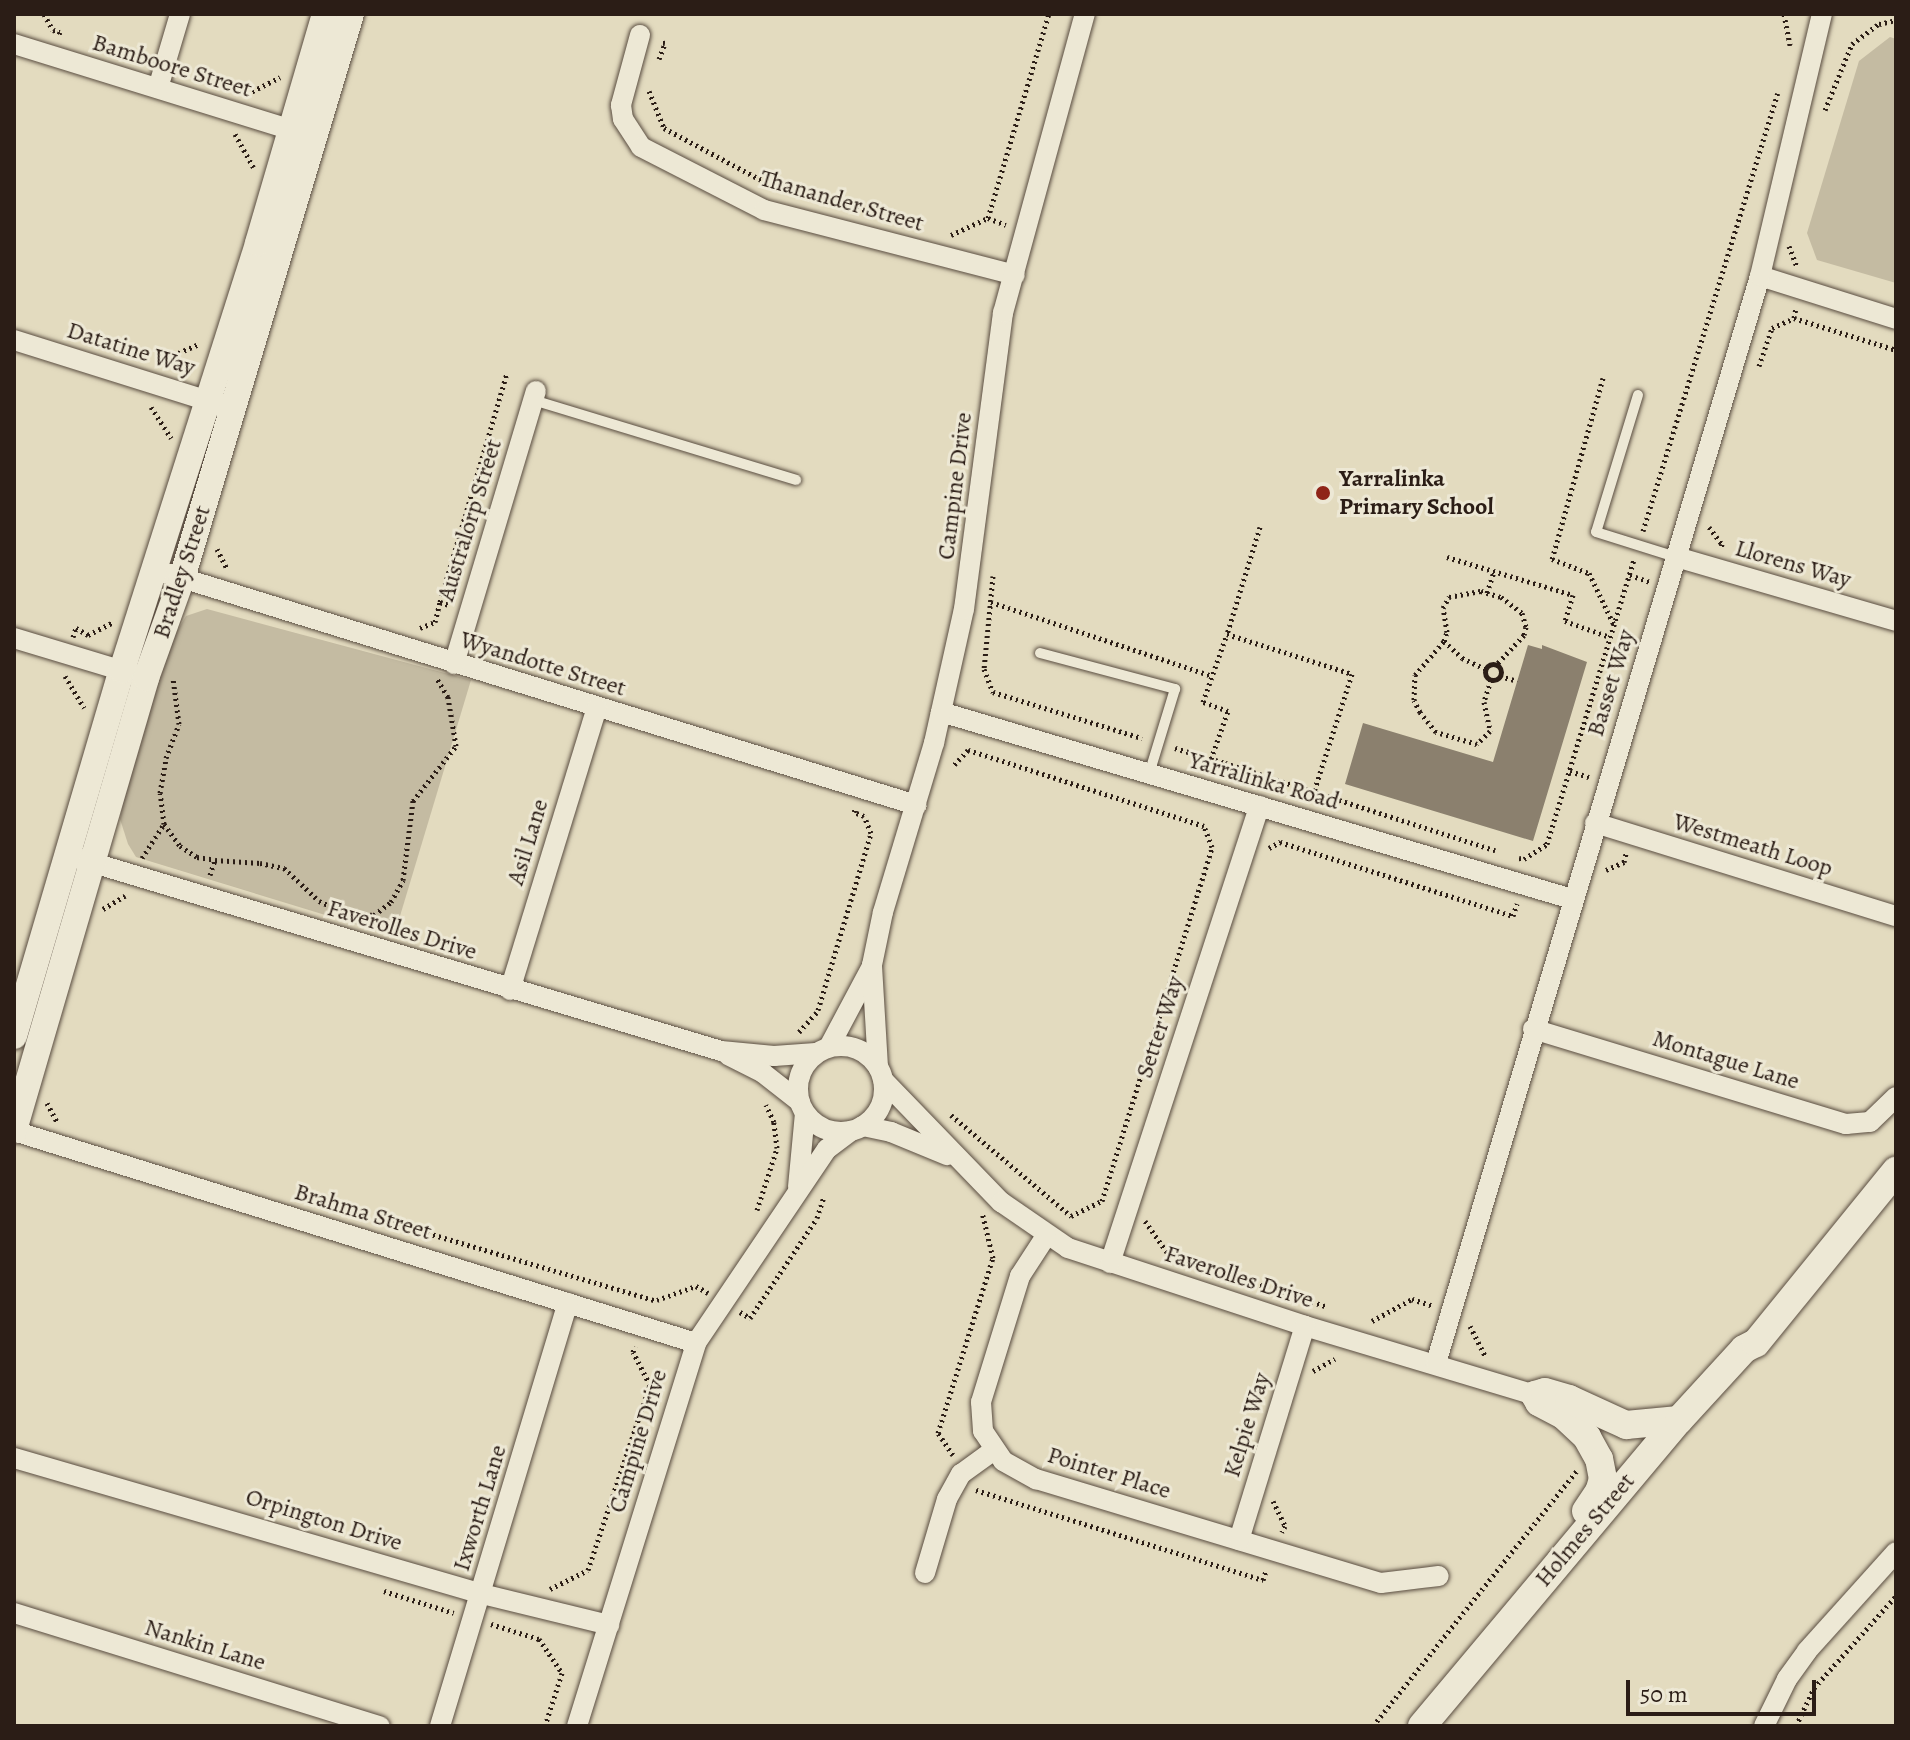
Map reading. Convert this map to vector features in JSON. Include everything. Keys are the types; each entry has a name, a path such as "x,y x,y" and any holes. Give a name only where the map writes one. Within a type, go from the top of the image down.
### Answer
{"main road":[{"name":"Holmes Street","path":"1422,1726 1679,1420 1744,1349 1756,1343 1896,1171"},
{"name":"Holmes Street","path":"1437,1726 1675,1453 1754,1357 1756,1343"},
{"path":"1465,1673 1486,1623 1571,1530 1599,1492 1603,1479 1595,1451 1587,1437 1563,1415 1539,1402 1535,1395 1545,1392 1569,1399 1626,1425 1679,1420"}],"street":[{"path":"158,88 180,14"},
{"name":"Bradley Street","path":"14,1130 80,859 134,674 156,570 192,446 258,243 325,14"},
{"name":"Bradley Street","path":"134,674 182,578 351,14"},
{"name":"Campine Drive","path":"880,1073 872,965 883,912 941,712 964,609 1003,313 1085,14"},
{"name":"Basset Way","path":"1436,1363 1533,1029 1760,276 1822,14"},
{"name":"Thanander Street","path":"640,35 621,105 623,119 641,147 764,210 1015,275"},
{"name":"Bamboore Street","path":"14,44 158,88 237,124 290,129 316,137"},
{"path":"1760,276 1896,319"},
{"name":"Datatine Way","path":"14,340 233,409"},
{"name":"Australorp Street","path":"454,664 534,395"},
{"name":"Llorens Way","path":"1676,557 1896,621"},
{"name":"Wyandotte Street","path":"156,570 916,805"},
{"path":"14,638 134,674"},
{"name":"Asil Lane","path":"510,990 597,708"},
{"name":"Yarralinka Road","path":"941,712 1572,899"},
{"name":"Setter Way","path":"1110,1263 1259,806"},
{"name":"Westmeath Loop","path":"1595,823 1896,916"},
{"name":"Bradley Street","path":"14,1036 80,859"},
{"name":"Faverolles Drive","path":"80,859 721,1051 774,1056 823,1050"},
{"name":"Campine Drive","path":"823,1050 872,965"},
{"name":"Montague Lane","path":"1533,1029 1846,1124 1870,1122 1896,1097"},
{"path":"858,1049 880,1073 880,1106 857,1128 824,1128 803,1107 799,1077 823,1050 858,1049"},
{"name":"Faverolles Drive","path":"721,1051 763,1073 803,1107"},
{"name":"Faverolles Drive","path":"880,1073 954,1157 995,1196 1046,1236 1110,1263 1535,1395"},
{"name":"Campine Drive","path":"797,1195 803,1107"},
{"name":"Campine Drive","path":"577,1726 696,1343 827,1149 857,1128"},
{"name":"Faverolles Drive","path":"857,1128 891,1132 954,1157"},
{"name":"Brahma Street","path":"14,1130 696,1343"},
{"path":"925,1573 947,1499 963,1472 993,1451 983,1431 981,1402 1020,1276 1046,1236"},
{"name":"Ixworth Lane","path":"440,1726 568,1303"},
{"name":"Kelpie Way","path":"1239,1540 1305,1326"},
{"name":"Pointer Place","path":"993,1451 1011,1467 1036,1479 1381,1583 1439,1576"},
{"name":"Orpington Drive","path":"18,1456 482,1594 609,1625"},
{"path":"1764,1726 1787,1679 1807,1651 1896,1552"},
{"name":"Nankin Lane","path":"14,1613 380,1726"}],"lane":[{"path":"534,395 796,480"},
{"path":"1638,395 1596,532 1676,557"},
{"path":"1040,653 1175,689 1149,774"}],"path":[{"path":"950,235 988,218 1049,14"},
{"path":"1784,14 1789,26"},
{"path":"1821,124 1852,44 1879,24 1896,20"},
{"path":"640,35 665,43 656,66"},
{"path":"254,170 237,124 248,91 285,75"},
{"path":"652,78 648,90 664,128 759,179 876,214"},
{"path":"220,129 237,124"},
{"path":"1789,236 1787,241 1797,267 1807,271 1794,318"},
{"path":"1757,374 1772,328 1794,318 1896,350"},
{"path":"192,446 173,441 155,408 141,404 157,359 165,362 200,344 205,329"},
{"path":"419,628 435,622 507,373"},
{"path":"1603,378 1552,559 1589,573 1614,626"},
{"path":"1706,524 1722,544 1715,568"},
{"path":"1211,759 1228,711 1203,702 1260,527"},
{"path":"211,539 228,570 237,572"},
{"path":"1447,557 1573,595 1565,621 1611,637"},
{"path":"1487,593 1494,571"},
{"path":"919,1119 936,1102 1071,1216 1102,1201 1212,847 1204,826 1225,763 993,692 984,669 994,572"},
{"path":"1444,641 1462,658 1486,669 1491,680 1484,702 1490,723 1485,739 1472,744 1436,732 1420,712 1412,686 1419,666 1444,641 1447,632 1443,608 1449,597 1461,592 1487,593 1513,606 1526,622 1519,643 1496,665 1486,669"},
{"path":"440,602 470,612"},
{"path":"991,602 1212,676"},
{"path":"87,715 66,676 61,675 67,654 76,628 88,635 116,621"},
{"path":"1227,634 1352,674 1314,792"},
{"path":"170,663 179,724 166,758 160,793 164,824 180,846 197,857 284,868 319,901 346,913 374,915 391,902 403,880 413,801 456,746 448,697 430,669"},
{"path":"1496,665 1500,676"},
{"path":"1491,680 1500,676 1517,681"},
{"path":"950,775 955,760 968,750 1204,826"},
{"path":"818,1010 871,833 864,816 854,812 861,789"},
{"path":"136,874 144,853 164,824"},
{"path":"1601,884 1606,869 1624,862 1631,834"},
{"path":"1212,847 1255,861 1260,853 1280,842 1513,916 1532,854"},
{"path":"204,895 215,860"},
{"path":"28,1077 43,1082 42,1092 58,1125"},
{"path":"750,1220 758,1208 777,1148 774,1122 763,1101"},
{"path":"1017,1171 980,1214 993,1258 938,1433 974,1489 1263,1580 1285,1526 1271,1495"},
{"path":"372,1216 657,1300 696,1286 750,1318 817,1218 826,1190"},
{"path":"1102,1201 1143,1218 1164,1254 1179,1258"},
{"path":"1236,1277 1337,1310"},
{"path":"703,1290 710,1278"},
{"path":"1309,1374 1334,1358 1352,1367 1366,1319 1375,1322 1412,1299 1465,1316 1484,1356 1498,1360"},
{"path":"539,1639 549,1590 588,1570 650,1385 633,1352 657,1300"},
{"path":"1373,1726 1559,1490 1595,1451"},
{"path":"370,1587 539,1639 562,1673 545,1726"},
{"path":"1796,1726 1814,1688 1896,1596"}],"shaded area":[{"path":"1890,37 1896,39 1896,283 1817,260 1807,233 1859,61"},
{"path":"207,609 471,680 394,936 136,857 128,844 120,819 126,787 169,645 186,616"}],"building":[{"path":"1528,645 1542,649 1542,645 1587,662 1533,841 1345,784 1363,723 1493,762"}],"place":[{"name":"Yarralinka Primary School","path":"1323,493"}]}
